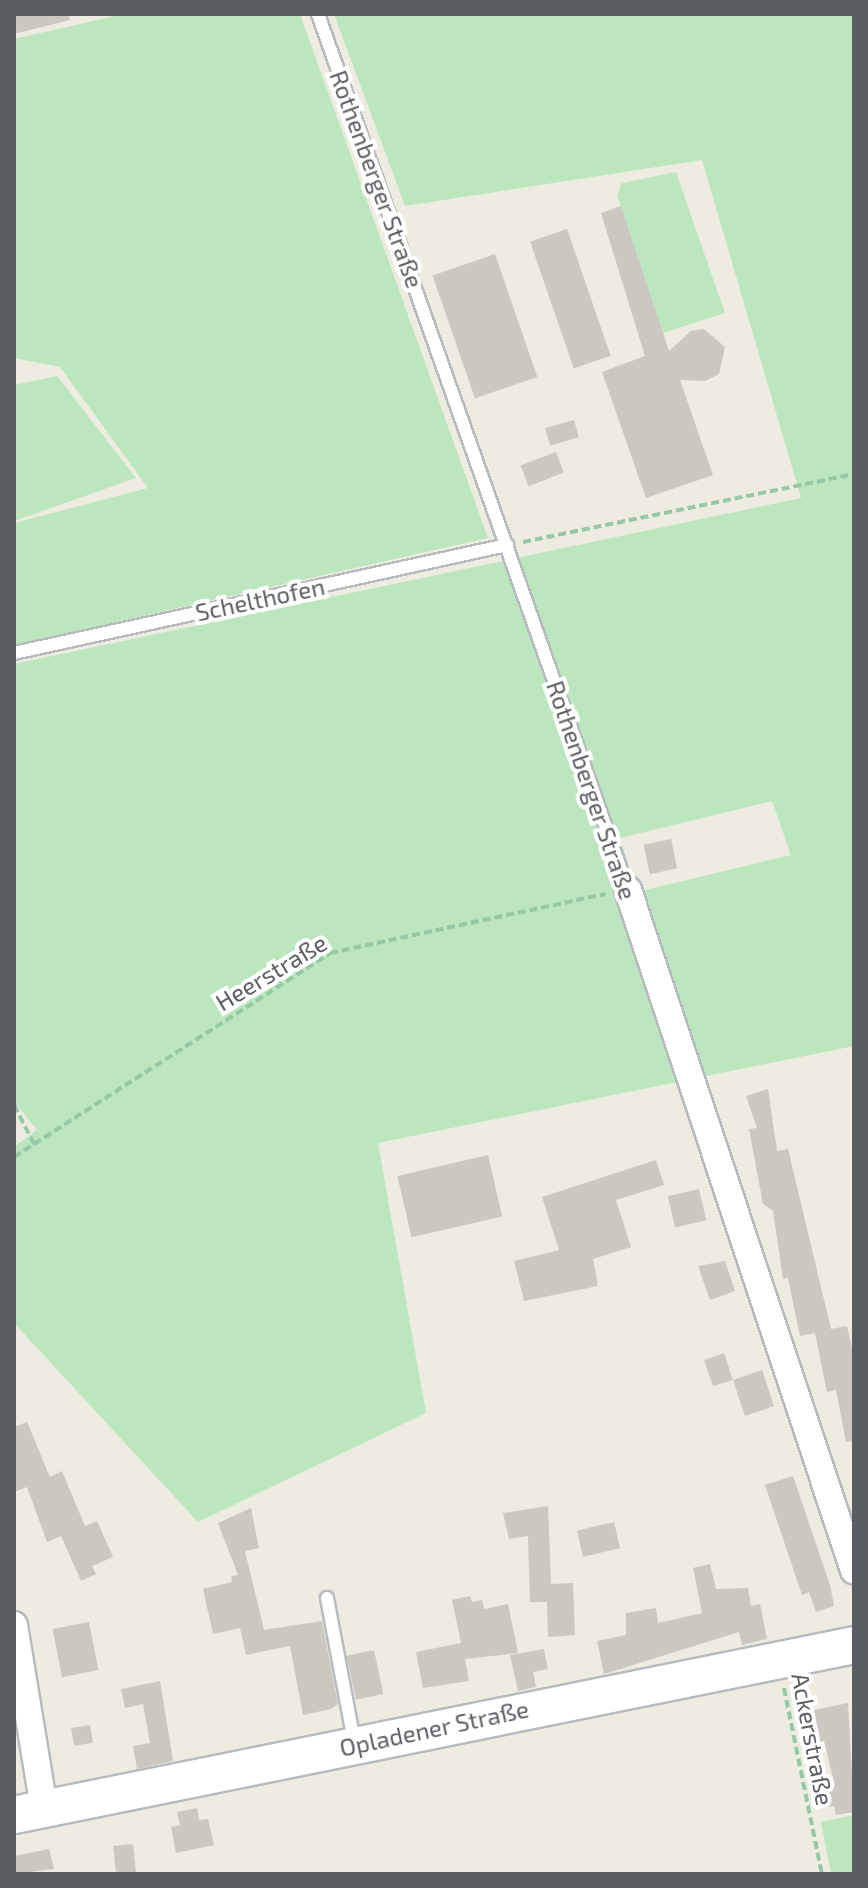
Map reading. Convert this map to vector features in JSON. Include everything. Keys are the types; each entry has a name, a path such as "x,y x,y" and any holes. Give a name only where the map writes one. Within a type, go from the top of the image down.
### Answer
{"main road":[{"name":"Opladener Straße","path":"29,1811 854,1645"}],"street":[{"name":"Rothenberger Straße","path":"628,890 854,1570"},
{"path":"14,1625 29,1811"}],"lane":[{"name":"Rothenberger Straße","path":"318,14 628,890"},
{"name":"Schelthofen","path":"14,653 507,545"},
{"path":"327,1598 355,1745"}],"path":[{"path":"507,545 854,474"},
{"name":"Heerstraße","path":"14,1157 330,953 628,890"},
{"path":"14,1105 34,1144"},
{"name":"Ackerstraße","path":"778,1658 822,1874"}],"green space":[{"path":"124,14 300,14 488,538 14,645 14,523 148,488 60,367 14,358 14,39"},
{"path":"334,14 854,14 854,1046 378,1143 426,1413 198,1522 14,1323 14,1147 37,1130 14,1102 14,664 801,498 702,160 405,206","holes":["772,801 791,855 637,892 620,838"]},
{"path":"676,172 725,313 663,333 617,195 622,183"},
{"path":"57,376 136,478 14,521 14,385"},
{"path":"854,1815 854,1874 831,1874 821,1822"}],"building":[{"path":"14,14 69,14 70,20 14,34"},
{"path":"621,206 669,351 691,331 704,329 725,347 719,374 705,381 680,380 713,475 646,498 602,372 645,356 601,213"},
{"path":"567,229 611,356 574,368 530,242"},
{"path":"495,254 537,377 475,398 433,275"},
{"path":"574,420 579,437 550,446 545,428"},
{"path":"556,452 564,473 528,486 521,466"},
{"path":"671,839 677,868 650,874 644,845"},
{"path":"768,1089 777,1151 788,1149 831,1329 847,1326 854,1357 854,1441 846,1442 836,1390 827,1392 815,1333 800,1336 788,1278 783,1279 773,1211 763,1204 749,1129 757,1128 746,1096"},
{"path":"488,1155 502,1216 412,1237 397,1176"},
{"path":"656,1160 664,1185 616,1200 631,1247 593,1259 598,1286 524,1301 514,1261 559,1250 542,1197"},
{"path":"699,1189 706,1220 675,1227 668,1196"},
{"path":"725,1261 735,1291 710,1300 698,1266"},
{"path":"724,1353 733,1380 713,1386 704,1360"},
{"path":"762,1370 774,1406 745,1416 733,1380"},
{"path":"27,1422 50,1477 62,1471 85,1526 97,1521 113,1557 92,1566 96,1574 81,1581 61,1536 47,1542 27,1487 14,1492 14,1427"},
{"path":"793,1476 830,1585 834,1606 816,1612 809,1592 802,1595 765,1485"},
{"path":"548,1506 551,1584 573,1583 575,1635 548,1637 547,1602 530,1602 528,1536 509,1539 503,1513"},
{"path":"251,1508 259,1548 245,1551 264,1630 322,1621 338,1704 331,1709 303,1715 290,1646 246,1655 240,1628 213,1634 203,1589 232,1582 231,1576 238,1575 218,1523"},
{"path":"614,1522 620,1548 583,1557 577,1531"},
{"path":"710,1564 716,1589 748,1588 751,1606 760,1604 767,1639 742,1645 739,1632 604,1674 597,1641 626,1635 626,1613 656,1608 658,1623 702,1613 693,1568"},
{"path":"470,1596 472,1602 482,1600 484,1609 508,1604 518,1653 465,1659 469,1681 423,1688 416,1652 461,1643 452,1600"},
{"path":"89,1622 98,1670 62,1677 53,1629"},
{"path":"544,1649 548,1669 533,1672 536,1687 518,1691 510,1655"},
{"path":"374,1650 383,1694 356,1700 347,1656"},
{"path":"160,1681 173,1761 137,1769 133,1746 150,1743 143,1704 125,1708 121,1689"},
{"path":"848,1703 854,1812 836,1815 834,1806 821,1808 817,1790 835,1786 824,1741 812,1743 805,1712"},
{"path":"90,1725 93,1743 74,1746 71,1728"},
{"path":"197,1808 199,1820 208,1819 214,1845 176,1853 171,1827 180,1825 177,1812"},
{"path":"133,1844 136,1874 116,1874 113,1846"},
{"path":"49,1849 54,1869 14,1874 14,1856"}]}
